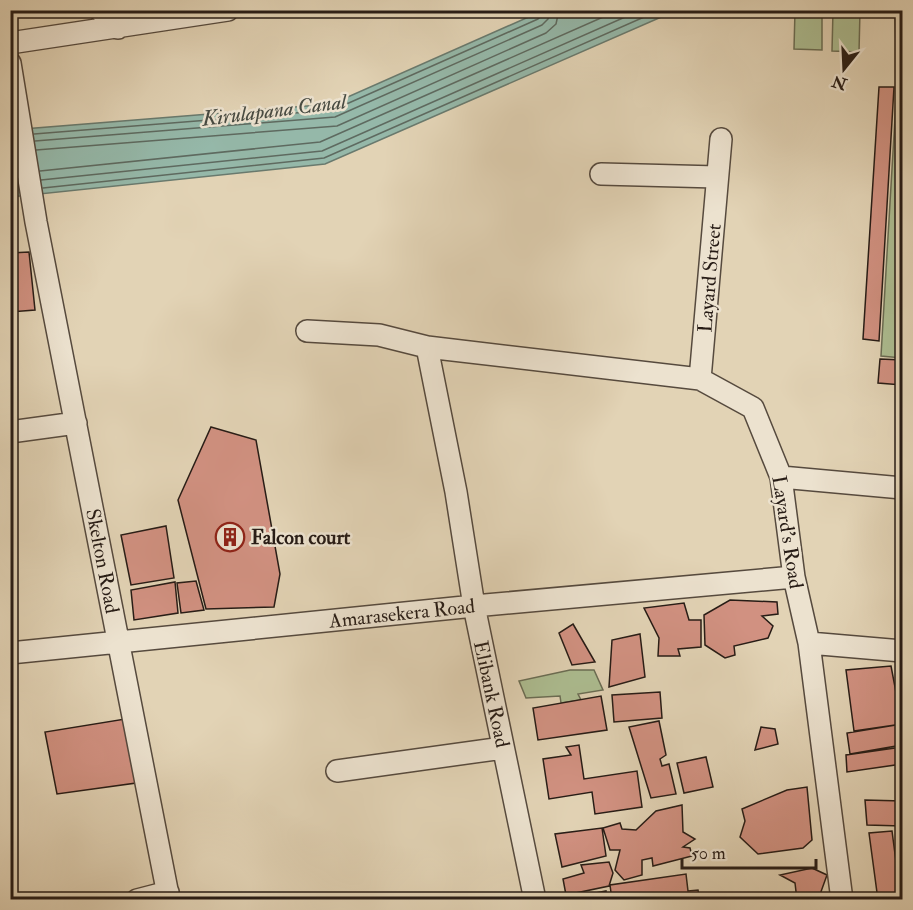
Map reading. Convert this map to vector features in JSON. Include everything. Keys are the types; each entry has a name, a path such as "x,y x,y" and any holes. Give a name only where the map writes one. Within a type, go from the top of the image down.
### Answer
{"street":[{"path":"100,10 118,28"},
{"path":"10,43 228,10"},
{"name":"Skelton Road","path":"11,64 36,222 169,896"},
{"name":"Layard Street","path":"700,379 721,139"},
{"path":"601,174 717,177"},
{"name":"Layard's Road","path":"307,331 379,335 427,347 700,379 753,408 781,477 794,577 809,643 843,900"},
{"name":"Elibank Road","path":"427,347 456,492 474,606 535,900"},
{"path":"10,432 76,423"},
{"path":"781,477 903,488"},
{"name":"Amarasekera Road","path":"10,652 794,577"},
{"path":"809,643 903,651"},
{"path":"337,771 503,748"},
{"path":"137,900 169,896"}],"shaded area":[{"path":"795,11 822,11 822,50 794,49"},
{"path":"833,11 860,11 859,52 832,51"},
{"path":"895,11 902,11 902,358 881,356 897,84"},
{"path":"570,670 594,670 603,690 578,694 581,700 561,703 560,696 526,698 519,681"}],"water":[{"name":"Kirulapana Canal","path":"542,11 675,11 325,164 11,197 11,130 332,104"}],"building":[{"path":"879,87 894,87 879,341 863,339"},
{"path":"29,252 35,310 10,312 10,253"},
{"path":"880,359 902,360 902,385 878,383"},
{"name":"Falcon court","path":"211,427 256,440 280,574 274,607 206,609 178,500"},
{"path":"166,526 174,578 131,585 121,535"},
{"path":"196,581 204,610 181,613 177,583"},
{"path":"175,582 178,613 134,620 131,590"},
{"path":"730,600 777,602 778,614 762,616 773,626 768,638 734,646 735,655 725,658 705,645 704,615"},
{"path":"684,603 689,620 701,620 701,647 678,649 680,656 658,656 659,638 644,608"},
{"path":"573,624 595,662 572,665 559,633"},
{"path":"640,634 645,677 609,687 612,640"},
{"path":"891,666 902,724 854,731 846,670"},
{"path":"660,692 662,718 614,722 612,695"},
{"path":"601,696 607,730 538,740 533,708"},
{"path":"125,719 136,783 57,794 45,732"},
{"path":"659,721 666,755 660,759 662,766 669,764 676,794 651,798 629,727"},
{"path":"902,724 902,745 850,754 847,733"},
{"path":"761,727 775,729 778,744 755,750"},
{"path":"579,745 584,779 637,771 642,807 595,814 592,792 549,799 543,759 571,755 566,747"},
{"path":"902,747 902,764 847,772 846,755"},
{"path":"706,757 713,787 684,793 677,763"},
{"path":"807,787 812,840 803,848 758,854 740,837 745,821 742,809 787,790"},
{"path":"865,800 902,801 902,826 867,825"},
{"path":"682,805 683,832 695,839 683,847 690,848 692,856 653,866 652,858 642,860 642,875 624,880 615,870 620,850 610,850 603,828 620,823 622,829 636,830 656,811"},
{"path":"602,828 606,856 562,867 555,834"},
{"path":"892,831 901,900 878,900 869,833"},
{"path":"609,862 613,873 609,886 566,895 563,879 584,873 581,865"},
{"path":"812,868 827,875 818,900 797,900 795,883 780,875"},
{"path":"686,874 688,891 698,890 700,900 612,900 610,885"},
{"path":"606,891 607,900 570,900 570,898"}],"place":[{"name":"Falcon court","path":"230,537"}]}
